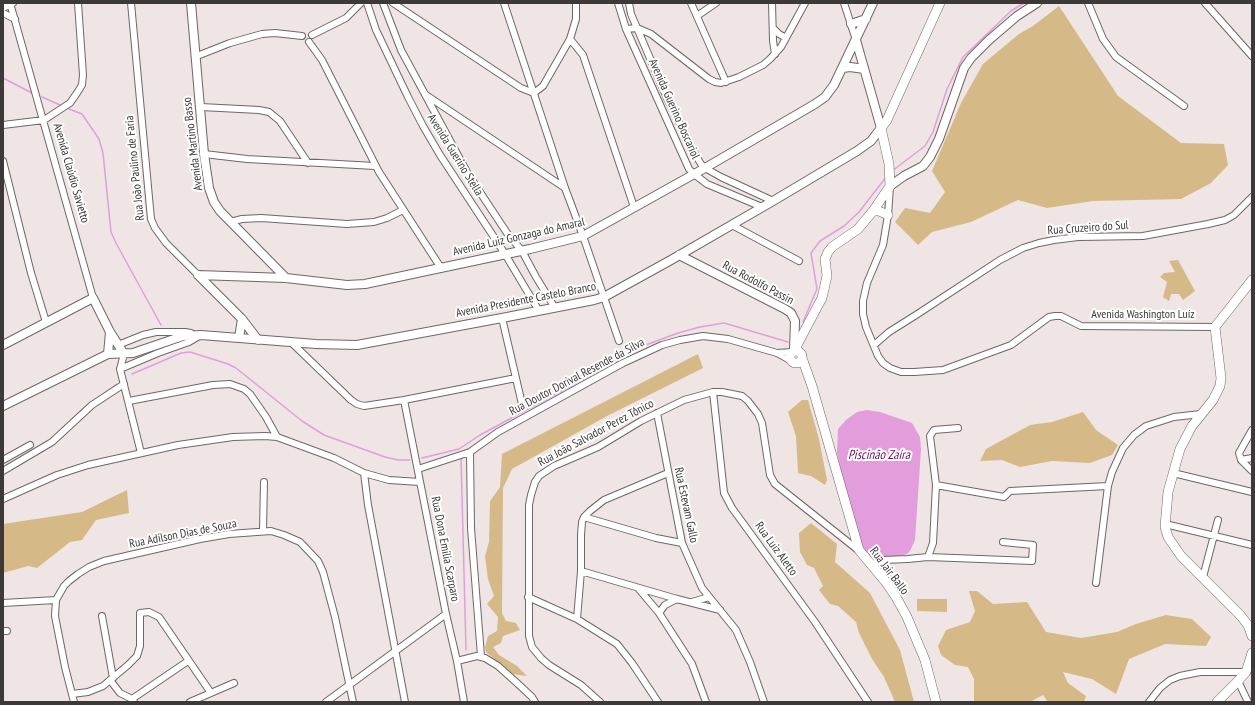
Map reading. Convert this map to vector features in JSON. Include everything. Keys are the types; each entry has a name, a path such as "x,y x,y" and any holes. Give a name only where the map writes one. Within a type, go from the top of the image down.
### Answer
{"main road":[{"name":"Avenida Presidente Castelo Branco","path":"881,128 891,110 940,3"},
{"path":"796,356 800,341 822,298 827,276 826,259 828,252 832,247 858,229 873,211 890,186 889,164 881,128"},
{"path":"873,211 879,211 888,215"},
{"path":"1252,280 1216,327 1221,378 1220,386 1213,400 1192,426 1182,444 1167,499 1165,524 1166,532 1172,544 1181,556 1241,616 1248,625 1252,636"},
{"name":"Rua Jair Ballo","path":"796,356 810,382 859,550 896,597 907,617 925,660 936,702"},
{"path":"1217,702 1246,672 1252,653"}],"street":[{"path":"3,125 44,120 70,103 82,85 83,76 78,3"},
{"name":"Rua João Paulino de Faria","path":"131,3 148,193 152,220 155,228 166,243 242,319 258,340"},
{"name":"Avenida Martino Basso","path":"191,3 197,56 204,154 209,188 214,202 220,211 286,278"},
{"path":"312,35 346,18 361,3"},
{"name":"Avenida Guerino Stella","path":"367,3 376,30 423,126 505,254 539,311"},
{"name":"Avenida Guerino Stella","path":"383,3 400,50 468,174 507,233 522,251 555,308"},
{"path":"393,3 521,88 534,93"},
{"path":"504,3 565,188 584,236 619,341"},
{"path":"534,93 543,86 570,39 576,19 576,3"},
{"name":"Avenida Guerino Boscariol","path":"618,3 626,29 685,162 694,174 707,184 762,207"},
{"name":"Avenida Guerino Boscariol","path":"629,3 636,28 667,98 696,156 705,168 721,177 774,201"},
{"path":"691,3 726,82"},
{"path":"696,16 716,3"},
{"path":"772,3 774,29 773,41 775,54"},
{"path":"626,29 636,28 651,34 709,79 715,82 726,82 763,65 775,54 786,38 805,3"},
{"path":"844,3 881,128"},
{"name":"Avenida Luiz Gonzaga do Amaral","path":"198,275 286,278 347,285 365,284 522,251 584,236 705,168 825,97 834,85 873,3"},
{"path":"874,345 866,327 863,314 863,301 867,283 883,245 888,215 890,186 904,176 923,166 930,157 939,139 964,68 972,58 989,40 1017,16 1037,3"},
{"path":"1088,3 1103,39 1116,57 1184,106"},
{"path":"1205,3 1252,56"},
{"path":"3,8 11,4"},
{"name":"Avenida Claúdio Savietto","path":"11,4 93,298 110,332 124,354"},
{"path":"3,13 15,19"},
{"path":"851,24 866,19"},
{"path":"774,29 786,38"},
{"path":"197,56 230,43 262,34 274,33 302,36 305,32 312,35"},
{"path":"310,42 312,35"},
{"path":"302,36 303,42 310,42"},
{"path":"570,39 583,55 634,208"},
{"path":"310,42 322,60 376,166 441,268"},
{"name":"Avenida Luiz Gonzaga do Amaral","path":"842,69 860,54"},
{"path":"842,69 854,67 864,69"},
{"path":"425,95 565,188"},
{"path":"201,107 259,110 269,112 280,121 308,163"},
{"name":"Avenida Presidente Castelo Branco","path":"118,345 156,332 185,332 201,335 292,343 357,345 594,300 604,297 774,201 864,146 881,128"},
{"path":"204,154 247,159 376,166"},
{"path":"3,161 31,274 46,322"},
{"name":"Rua Cruzeiro do Sul","path":"874,345 889,332 922,310 1000,260 1023,248 1054,240 1078,237 1143,236 1208,224 1225,220 1234,215 1252,197"},
{"path":"230,222 242,219 261,218 347,224 374,222 387,218 403,210"},
{"path":"732,225 799,261"},
{"name":"Rua Rodolfo Passin","path":"679,255 791,313 795,321 796,356"},
{"path":"208,286 226,276"},
{"path":"3,344 93,298"},
{"name":"Avenida Washington Luíz","path":"874,345 878,356 883,363 890,368 901,372 921,372 943,370 1011,345 1049,317 1055,316 1061,316 1081,326 1216,327"},
{"path":"502,318 522,404"},
{"path":"239,338 242,319"},
{"path":"108,354 110,332"},
{"path":"120,369 189,342 201,335"},
{"name":"Avenida Presidente Castelo Branco","path":"3,406 108,354 133,353 183,336 201,335"},
{"name":"Rua Doutor Dorival Resende da Silva","path":"418,468 470,452 498,432 623,362 662,345 703,336 728,338 777,353 796,356"},
{"path":"292,343 329,380 357,404 372,405 404,400 516,378"},
{"path":"124,354 120,369 129,401 140,453"},
{"path":"3,471 52,442 92,405 124,384"},
{"path":"129,401 213,384 230,384 244,389 250,394 278,437"},
{"name":"Rua João Salvador Perez Tônico","path":"600,702 581,685 549,665 535,651 529,636 529,505 532,488 539,476 554,466 598,447 657,413 684,400 713,392 731,393 742,396 748,400 758,414 762,424 768,467 775,484 859,550"},
{"name":"Rua Luiz Aletto","path":"713,392 724,493 732,508 815,622 868,702"},
{"name":"Rua Dona Emília Scarparo","path":"404,400 464,702"},
{"name":"Rua Estevam Gallo","path":"657,413 682,542 702,588 736,630 750,662 764,702"},
{"path":"1096,583 1108,486 1116,460 1123,448 1146,426 1174,417 1201,414"},
{"path":"928,557 933,543 936,485 930,444 931,433 934,430 958,428"},
{"path":"1252,430 1239,453 1241,460 1252,471"},
{"path":"3,499 56,475 88,465 178,445 233,437 278,437 334,458 364,473 394,480 420,482"},
{"path":"3,460 30,445"},
{"path":"470,452 471,528 481,656"},
{"path":"1241,460 1252,458"},
{"path":"364,473 368,505 405,702"},
{"path":"577,619 581,571 581,535 584,517 604,500 668,473"},
{"path":"1173,473 1252,492"},
{"path":"263,531 264,482"},
{"path":"936,485 1004,497 1010,491 1108,486"},
{"path":"584,517 656,538 682,542"},
{"path":"1203,577 1218,520"},
{"path":"1165,524 1252,545"},
{"name":"Rua Adílson Dias de Souza","path":"56,600 64,586 78,574 104,561 200,539 263,531 271,531 292,538 306,548 318,561 323,572 335,617 353,702"},
{"path":"872,565 883,560 908,560 928,557 1032,561 1033,545 1003,542"},
{"path":"581,571 677,600 690,602 721,611"},
{"path":"638,588 659,613 692,664 706,702"},
{"path":"528,597 577,619 617,644 632,663 658,702"},
{"path":"690,602 709,597"},
{"path":"3,604 56,600 55,616 65,667 74,702"},
{"path":"659,613 665,605 671,601 677,600"},
{"path":"72,694 96,689 112,679 128,665 138,652 141,638 140,613 149,612 159,617 211,693"},
{"path":"326,702 446,614"},
{"path":"102,616 112,679 120,693 133,700 188,661"},
{"path":"457,661 481,656 498,666 518,683 535,702"},
{"path":"1149,702 1160,688 1170,680 1180,676 1200,672 1246,672"},
{"path":"1238,682 1248,702"},
{"path":"190,702 234,683"}],"shaded area":[{"path":"1059,6 1118,96 1181,143 1224,144 1228,165 1211,183 1181,199 1093,201 1047,208 1018,200 971,222 932,232 918,245 895,222 905,208 930,213 945,192 932,171 961,103 983,64 1019,34 1033,26"},
{"path":"1178,260 1195,291 1183,300 1179,294 1171,294 1169,301 1163,297 1167,282 1160,277 1164,273 1175,272 1169,261"},
{"path":"698,354 703,368 607,416 512,469 503,488 502,613 506,621 516,623 520,630 503,636 501,643 493,647 499,655 517,666 527,676 512,674 486,652 485,647 488,636 497,631 498,617 487,604 494,596 488,579 485,556 489,542 490,501 500,487 502,454"},
{"path":"802,400 808,400 819,439 827,480 825,485 811,476 798,473 796,436 788,412"},
{"path":"1083,412 1096,430 1118,445 1112,455 1090,463 1052,461 1020,467 1002,460 980,461 986,449 1030,425 1052,422"},
{"path":"127,490 129,513 96,520 82,540 70,542 37,568 28,566 3,573 3,524 82,512"},
{"path":"811,523 837,544 835,562 870,593 900,650 914,702 895,702 884,677 872,659 859,633 856,622 838,606 830,604 819,590 823,586 814,568 807,565 800,552 799,533"},
{"path":"969,591 977,591 993,604 1027,602 1046,632 1081,638 1117,632 1136,624 1166,615 1192,619 1211,637 1206,646 1165,644 1129,659 1116,694 1092,679 1063,672 1068,683 1086,696 1084,702 1048,702 1043,695 1030,702 974,702 974,679 968,667 955,665 941,655 938,646 946,630 970,622 975,611"},
{"path":"917,599 947,599 947,612 917,611"}],"water":[{"name":"Piscinão Zaíra","path":"867,410 880,412 912,423 920,437 921,449 915,540 907,554 880,558 871,561 862,550 846,495 837,453 838,429 846,420 857,412"}],"waterway":[{"path":"892,171 925,146 933,132 947,89 963,57 1011,11 1024,3"},
{"path":"3,78 32,93"},
{"path":"42,97 60,105"},
{"path":"69,109 82,114 99,139 103,153 111,232 161,325"},
{"path":"803,322 817,289 811,253 820,241 844,226 859,212 887,176"},
{"path":"422,458 459,449 480,435 635,349 678,333 724,323 788,342"},
{"path":"132,374 181,353 190,352 236,368 302,421 324,435 385,457 398,460 410,460"},
{"path":"71,420 84,408 117,384"},
{"path":"461,458 466,650"}]}
